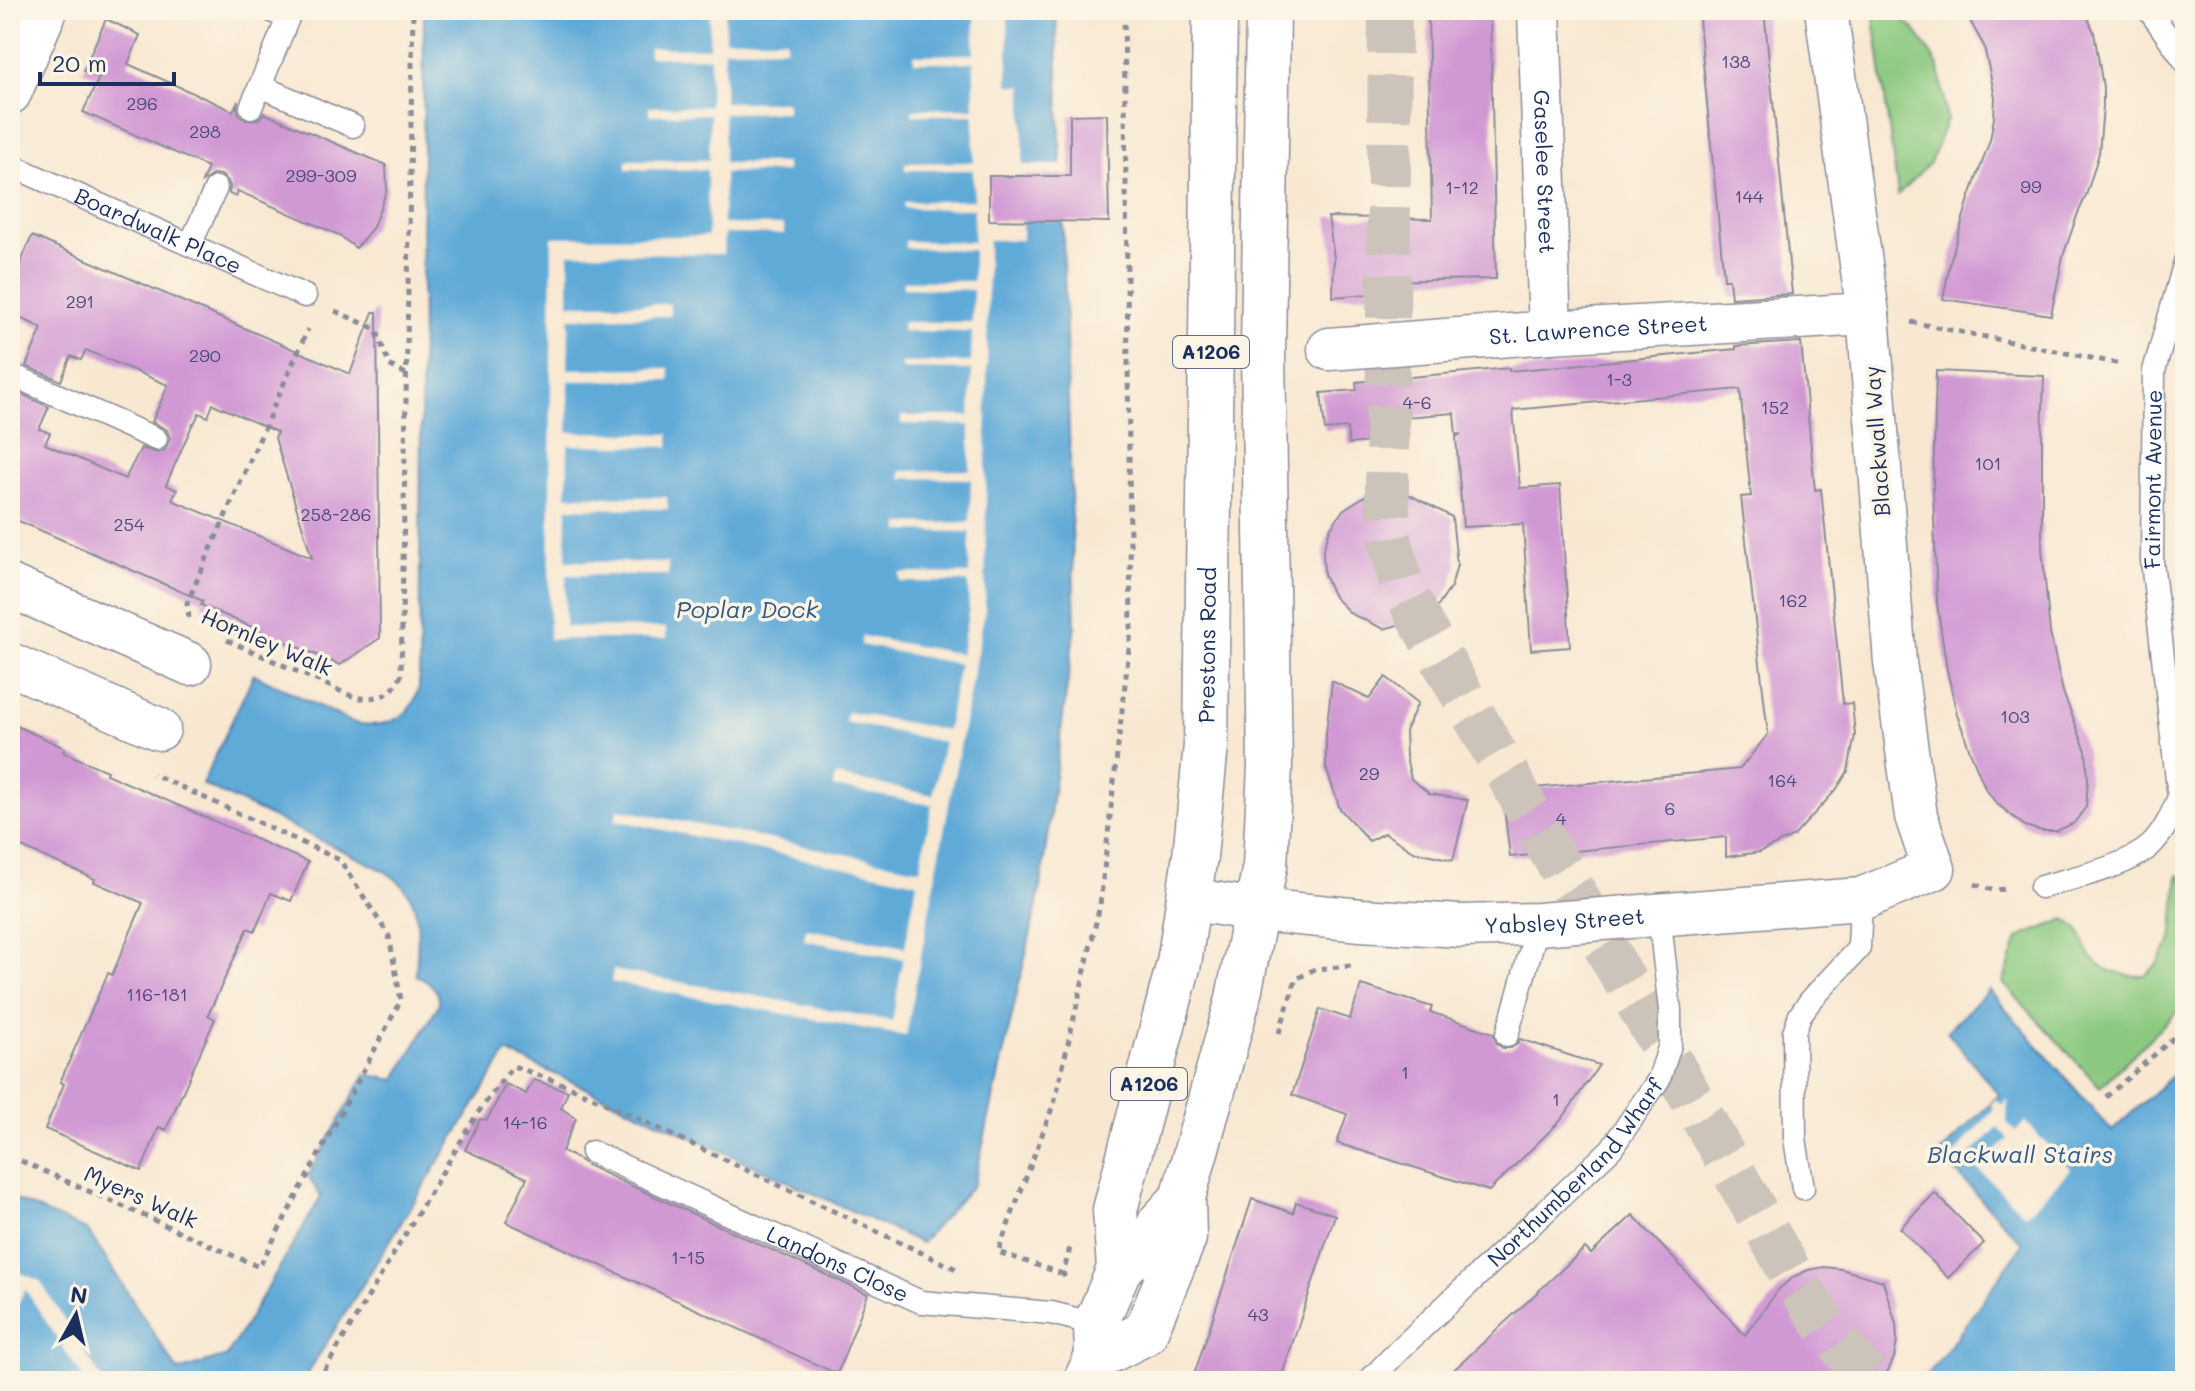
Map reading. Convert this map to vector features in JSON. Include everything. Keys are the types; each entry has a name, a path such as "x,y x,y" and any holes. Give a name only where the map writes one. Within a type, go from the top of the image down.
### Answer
{"main road":[{"name":"Prestons Road","path":"1093,1354 1119,1269 1115,1210 1179,963 1195,856 1206,745 1215,10"},
{"name":"Prestons Road","path":"1093,1354 1145,1333 1184,1238 1183,1198 1237,1003 1265,866 1270,766 1263,352 1268,10"},
{"name":"Prestons Road","path":"1119,1269 1154,1237 1160,1223 1183,1198"}],"street":[{"path":"14,74 46,10"},
{"name":"Gaselee Street","path":"1539,10 1550,332"},
{"name":"Blackwall Way","path":"1826,10 1868,314 1895,662 1916,816 1934,869"},
{"name":"St. Lawrence Street","path":"1329,349 1550,332 1868,314"},
{"path":"10,586 193,645"},
{"path":"10,664 152,726"},
{"name":"Yabsley Street","path":"1188,899 1324,917 1461,926 1538,924 1861,899 1934,869"}],"lane":[{"path":"251,107 288,18 270,10"},
{"path":"2149,10 2185,61"},
{"path":"260,86 353,126"},
{"name":"Boardwalk Place","path":"10,165 312,300"},
{"path":"190,245 216,188"},
{"name":"Fairmont Avenue","path":"2041,887 2117,864 2150,846 2169,822 2179,797 2152,561 2154,371 2185,262"},
{"path":"10,374 156,439"},
{"path":"1803,1188 1795,1139 1794,1032 1800,1015 1811,1000 1859,948 1861,899"},
{"name":"Northumberland Wharf","path":"1369,1381 1611,1149 1659,1079 1670,1045 1670,1010 1659,913"},
{"path":"1507,1035 1538,924"},
{"name":"Landons Close","path":"592,1152 921,1302 1051,1313 1093,1354"}],"path":[{"name":"Hornley Walk","path":"193,645 356,698 380,698 395,688 401,676 413,10"},
{"path":"1063,1274 998,1252 1055,1100 1100,905 1131,631 1124,10"},
{"path":"193,645 187,603 312,300 376,329 389,365 406,374"},
{"path":"1925,325 2154,371"},
{"name":"Myers Walk","path":"10,1156 259,1267 401,1000 389,936 340,860 128,763 152,726"},
{"path":"1934,869 1992,890 2041,887"},
{"path":"1278,1036 1296,979 1315,969 1356,966"},
{"path":"2106,1097 2185,1028"}],"green space":[{"path":"1873,10 1892,10 1916,31 1939,67 1947,119 1930,163 1898,195"},
{"path":"2178,875 2185,882 2185,1004 2100,1087 2003,983 2018,938 2065,919 2079,930 2089,953 2100,965 2121,974 2145,976 2172,940"}],"water":[{"name":"Poplar Dock","path":"424,10 1056,10 1075,625 1040,891 974,1184 921,1243 507,1052 303,1381 10,1381 10,1197 88,1231 178,1371 227,1356 321,1197 308,1176 365,1074 395,1080 439,1004 435,989 416,975 417,917 410,895 399,882 383,870 202,784 254,674 351,722 367,725 400,717 412,705 419,687"},
{"name":"Blackwall Stairs","path":"1989,990 2112,1131 2185,1064 2185,1381 1921,1381 1945,1353 2023,1244 1939,1154 1999,1095 1947,1031"}],"pier":[{"path":"710,10 725,10 725,39 786,39 786,48 724,49 724,102 787,102 787,112 724,113 724,163 786,163 786,172 724,173 723,224 784,225 784,234 724,234 723,254 569,253 569,304 670,304 670,316 569,318 568,369 669,368 670,380 569,381 568,432 669,434 669,447 568,445 567,496 667,497 668,509 567,508 566,561 668,563 668,575 566,575 565,627 666,628 666,639 549,639 552,237 708,236 707,170 626,169 626,160 709,160 710,114 649,115 649,107 709,106 710,57 649,57 649,48 709,48"},
{"path":"975,10 1008,10 1008,85 1023,86 1023,165 1065,165 1065,175 1022,176 1022,240 988,240 985,609 906,1036 611,982 613,970 892,1021 903,959 804,940 806,929 905,947 917,882 615,820 618,809 920,869 932,805 833,787 835,776 933,795 944,742 845,722 847,712 947,730 959,664 861,645 862,636 961,654 969,609 968,582 900,582 900,573 969,574 970,532 900,531 900,524 970,522 971,479 901,478 901,471 970,470 970,425 901,424 901,416 970,416 972,370 902,369 902,363 971,362 972,332 902,331 903,322 972,322 973,290 903,288 903,281 973,281 973,250 905,248 905,241 973,242 974,209 904,208 904,202 974,200 973,170 905,170 905,163 974,162 974,115 912,115 913,109 974,108 974,62 914,62 914,55 974,54"},
{"path":"1996,1099 2002,1105 2008,1099 2007,1123 2016,1131 2025,1122 2071,1169 2025,1215 1978,1169 2008,1139 1998,1127 1955,1170 1947,1161 1994,1110 1991,1104"},
{"path":"10,1268 40,1281 103,1381 85,1381 25,1289 10,1321"}],"building":[{"path":"1428,10 1490,10 1496,279 1368,281 1369,294 1333,297 1334,258 1328,217 1432,219"},
{"path":"1698,10 1764,10 1792,294 1731,298 1729,279 1724,279"},
{"path":"1964,10 2084,10 2094,32 2103,87 2099,153 2063,256 2051,315 1943,299 1951,259 1990,140 1994,118 1995,97 1984,46"},
{"path":"106,19 140,35 128,64 233,111 238,101 239,115 246,120 259,119 264,113 386,165 387,190 373,227 356,248 339,235 238,191 236,197 229,194 228,181 221,175 214,174 202,182 208,167 83,112 99,78 83,71"},
{"path":"1107,114 1109,222 989,220 989,176 1070,176 1070,115"},
{"path":"32,236 350,374 373,312 377,312 380,638 340,665 201,605 203,601 12,518 10,521 10,402 15,391 49,407 39,429 50,433 45,444 125,479 141,448 158,453 165,450 170,438 167,430 152,422 168,385 86,350 81,360 71,356 61,381 26,366 42,328 10,313 10,287","holes":["213,404 277,432 275,438 312,558 172,500 177,490 166,485 193,423 199,413 208,417"]},
{"path":"1801,342 1815,490 1821,489 1843,704 1852,703 1855,735 1848,771 1836,790 1794,836 1760,852 1726,857 1726,837 1510,857 1502,791 1740,769 1768,734 1741,497 1751,496 1740,389 1513,410 1520,488 1560,485 1570,647 1531,650 1523,524 1463,527 1456,437 1461,434 1456,435 1454,413 1381,419 1383,441 1349,444 1347,428 1325,430 1321,393 1357,390 1356,382 1509,368 1509,371 1736,349 1736,346"},
{"path":"1936,371 2044,376 2042,548 2050,633 2063,692 2086,751 2088,779 2086,807 2074,823 2057,831 2025,826 1996,803 1985,788 1957,714 1937,604 1933,489"},
{"path":"1374,490 1410,495 1452,517 1457,565 1451,587 1438,606 1419,619 1384,629 1351,614 1334,597 1324,575 1323,551 1330,529 1343,510"},
{"path":"1386,677 1418,703 1405,731 1411,779 1430,794 1468,800 1453,860 1413,851 1384,833 1369,841 1340,809 1326,768 1326,733 1332,681 1369,699"},
{"path":"10,723 65,748 63,752 107,771 106,774 308,862 291,901 271,893 255,931 248,928 208,1015 215,1019 166,1130 159,1127 141,1171 45,1129 64,1084 60,1082 143,903 10,842"},
{"path":"1361,985 1432,1007 1430,1012 1493,1033 1497,1044 1503,1048 1511,1048 1520,1039 1599,1065 1562,1119 1489,1191 1337,1143 1347,1114 1292,1095 1320,1009 1350,1019"},
{"path":"534,1080 568,1091 561,1108 576,1118 562,1151 586,1165 868,1294 837,1374 506,1222 527,1178 465,1150 480,1119 487,1120 506,1084 526,1094"},
{"path":"1935,1193 1984,1243 1948,1278 1900,1228"},
{"path":"1252,1199 1293,1213 1296,1202 1335,1215 1280,1381 1192,1381"},
{"path":"1633,1215 1745,1335 1779,1289 1808,1270 1824,1267 1841,1269 1883,1281 1896,1324 1897,1341 1887,1373 1880,1381 1442,1381 1585,1248 1591,1254"}],"tunnel":[{"path":"1390,10 1387,492 1390,539 1401,582 1419,619 1793,1277 1830,1331 1872,1381"}]}
